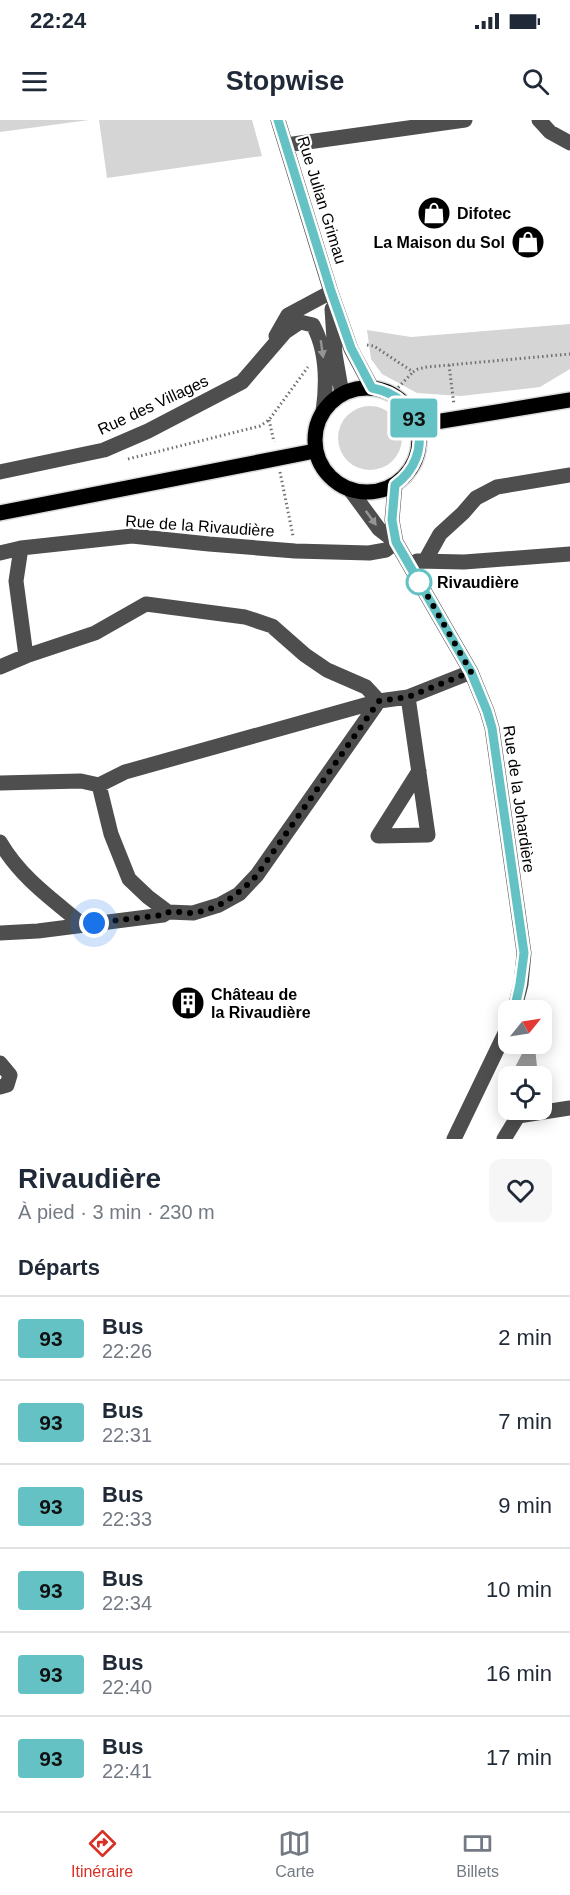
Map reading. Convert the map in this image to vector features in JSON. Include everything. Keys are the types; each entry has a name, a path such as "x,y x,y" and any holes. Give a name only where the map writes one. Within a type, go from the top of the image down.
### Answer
{"main road":[{"path":"372,388 392,394 408,407 417,425 419,444 414,464 403,479 387,489 369,493 351,490 331,479 319,461 315,450 315,431 323,412 331,402 353,390 372,388"},
{"path":"417,425 570,400"},
{"path":"0,513 315,450"}],"street":[{"name":"Rue Julian Grimau","path":"278,120 331,291 351,348 372,388"},
{"path":"286,145 465,120"},
{"path":"539,120 550,132 570,143"},
{"name":"Rue Julian Grimau","path":"331,291 335,354 342,394"},
{"path":"270,350 288,315 331,291"},
{"path":"270,350 285,332 300,322 313,325 321,339 326,391 323,412"},
{"name":"Rue des Villages","path":"0,472 104,450 148,431 242,382 270,350"},
{"path":"425,561 440,534 464,513 476,498 497,487 570,475"},
{"name":"Rue de la Johardière","path":"395,485 392,520 396,542 471,672 492,728 524,953 516,1000"},
{"name":"Rue de la Johardière","path":"351,490 379,529 396,542"},
{"name":"Rue de la Rivaudière","path":"0,553 21,548 132,536 209,544 369,553 386,550 396,542"},
{"path":"21,548 16,580 26,656"},
{"path":"408,562 464,562 570,554"},
{"path":"0,667 95,633 146,604 245,617 272,626 305,655 327,670 366,687 379,701"},
{"path":"0,783 81,781 99,785 125,772 379,701 408,697 471,672"},
{"path":"408,697 419,771 428,835 378,836 419,771"},
{"path":"0,933 38,931 163,915 168,912 192,913 219,905 239,894 257,875 379,701"},
{"path":"99,785 111,834 129,879 168,912"},
{"path":"0,842 8,857 29,881 83,925"},
{"path":"454,1139 498,1048"},
{"path":"0,1063 10,1075 7,1085 0,1087"},
{"path":"504,1139 518,1116 570,1108"}],"path":[{"path":"351,348 361,345 374,346 413,372"},
{"path":"392,394 418,369 570,354"},
{"path":"118,461 250,429 269,420 309,366 323,358"},
{"path":"449,365 455,419"},
{"path":"269,420 295,550"}],"shaded area":[{"path":"0,120 89,120 0,132"},
{"path":"99,120 252,120 262,156 107,178"},
{"path":"570,324 570,369 540,387 461,396 417,393 382,374 371,359 367,330 411,337"},
{"path":"370,406 382,408 393,415 400,426 402,438 400,450 393,461 382,468 370,470 358,468 347,461 340,450 338,438 340,426 347,415 358,408"},
{"path":"522,1054 536,1054 537,1066 516,1066"}],"bus line":[{"name":"93","path":"278,120 351,348 372,388 392,394 400,400 408,407 417,425 418,454 409,472 395,485 392,520 396,542 471,672 492,728 524,953 516,1000"}],"place":[{"name":"Difotec","path":"434,213"},
{"name":"La Maison du Sol","path":"528,242"},
{"name":"Rivaudière","path":"419,582"},
{"name":"Château de la Rivaudière","path":"188,1003"}],"route":[{"path":"94,923 163,915 168,912 192,913 219,905 239,894 257,875 379,701 408,697 471,672 418,579 419,582"}]}
